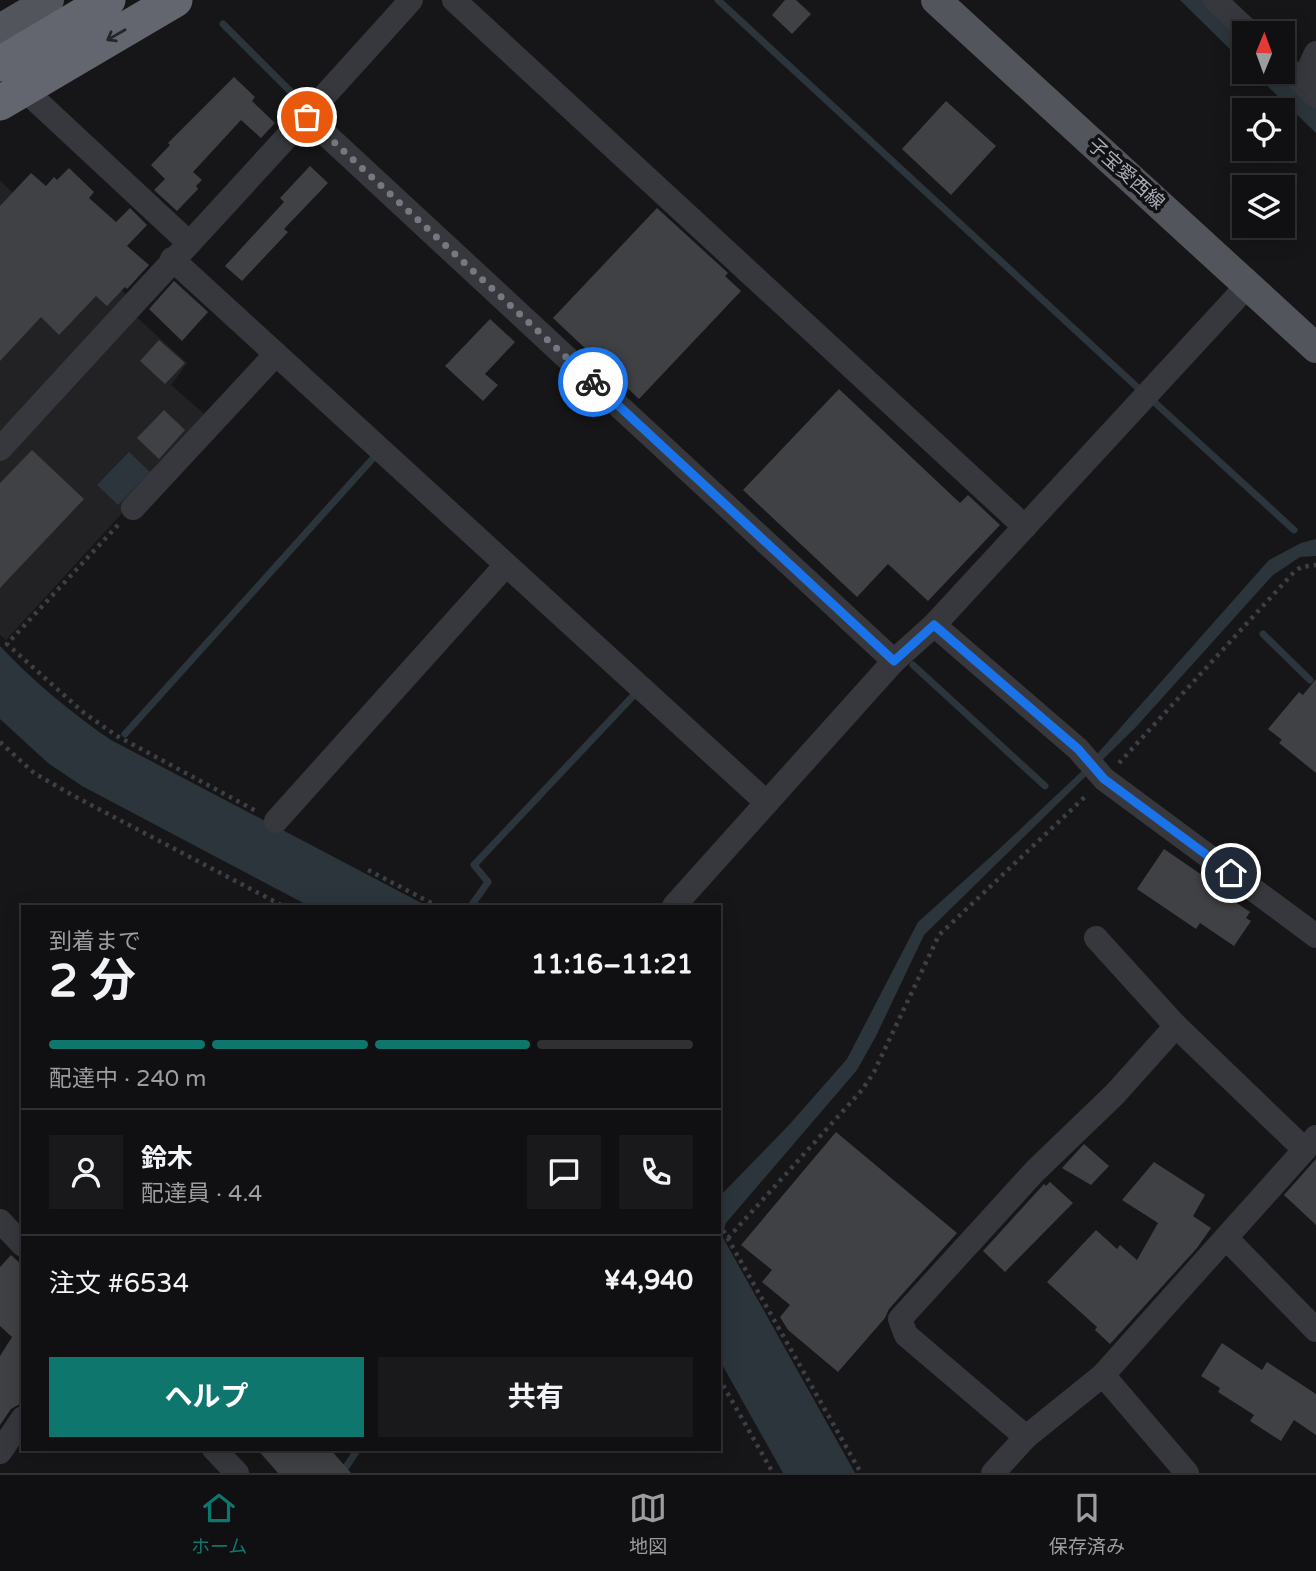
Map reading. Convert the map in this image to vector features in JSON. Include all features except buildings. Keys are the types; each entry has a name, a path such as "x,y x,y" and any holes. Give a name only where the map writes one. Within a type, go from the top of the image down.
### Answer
{"highway":[{"path":"0,65 108,0"},
{"path":"0,103 175,0"}],"main road":[{"path":"0,29 49,0"},
{"name":"子宝愛西線","path":"936,0 1316,348"}],"street":[{"path":"0,449 180,251 307,117 411,0"},
{"path":"454,0 1025,527"},
{"path":"1215,0 1237,21"},
{"path":"1309,89 1316,53"},
{"path":"0,65 276,354 767,803"},
{"path":"1295,76 1309,89"},
{"path":"307,117 894,661"},
{"path":"675,905 894,661 934,625 1248,285"},
{"path":"133,508 276,354"},
{"path":"276,821 506,565"},
{"path":"934,625 1096,771 1316,936"},
{"path":"993,1473 1026,1437 1103,1376 1310,1143 1176,1026 1096,939"},
{"path":"1026,1437 905,1335 900,1320 1035,1171 1115,1094 1176,1026"},
{"path":"1226,1238 1316,1330"},
{"path":"1103,1376 1187,1473"},
{"path":"0,1452 21,1421"},
{"path":"216,1451 237,1473"}],"path":[{"path":"133,508 7,644 84,713 117,736 276,821"},
{"path":"727,1236 862,1090 874,1072 939,935 1096,771 1294,572 1301,567 1316,565"},
{"path":"0,742 34,773 281,905"},
{"path":"368,870 435,905"},
{"path":"721,1226 861,1473"},
{"path":"721,1382 773,1473"}],"shaded area":[{"path":"1180,0 1203,0 1232,28 1232,51"},
{"path":"1265,84 1292,84 1316,107 1316,133 1295,113 1295,98 1280,98"},
{"path":"0,181 131,299 0,442"},
{"path":"131,312 187,363 171,385 209,418 6,640 0,635 0,457"},
{"path":"129,452 150,472 118,505 97,485"},
{"path":"1316,539 1316,556 1300,557 1273,575 1136,727 924,935 857,1070 726,1223 722,1236 855,1473 783,1473 721,1363 721,1195 788,1126 847,1059 918,922 1082,771 1269,560 1301,543"},
{"path":"0,646 53,696 111,740 425,905 307,905 82,786 48,763 0,719"}],"waterway":[{"path":"718,0 1137,387"},
{"path":"223,24 301,102"},
{"path":"1152,400 1294,530"},
{"path":"125,734 376,455"},
{"path":"1263,634 1310,680"},
{"path":"913,665 1045,786"},
{"path":"472,905 488,882 474,865 633,696"},
{"path":"342,1473 357,1451"}],"way so far":[{"path":"307,117 593,382"}],"route":[{"path":"593,382 894,661 934,625 1078,749 1104,779 1231,873"}]}
